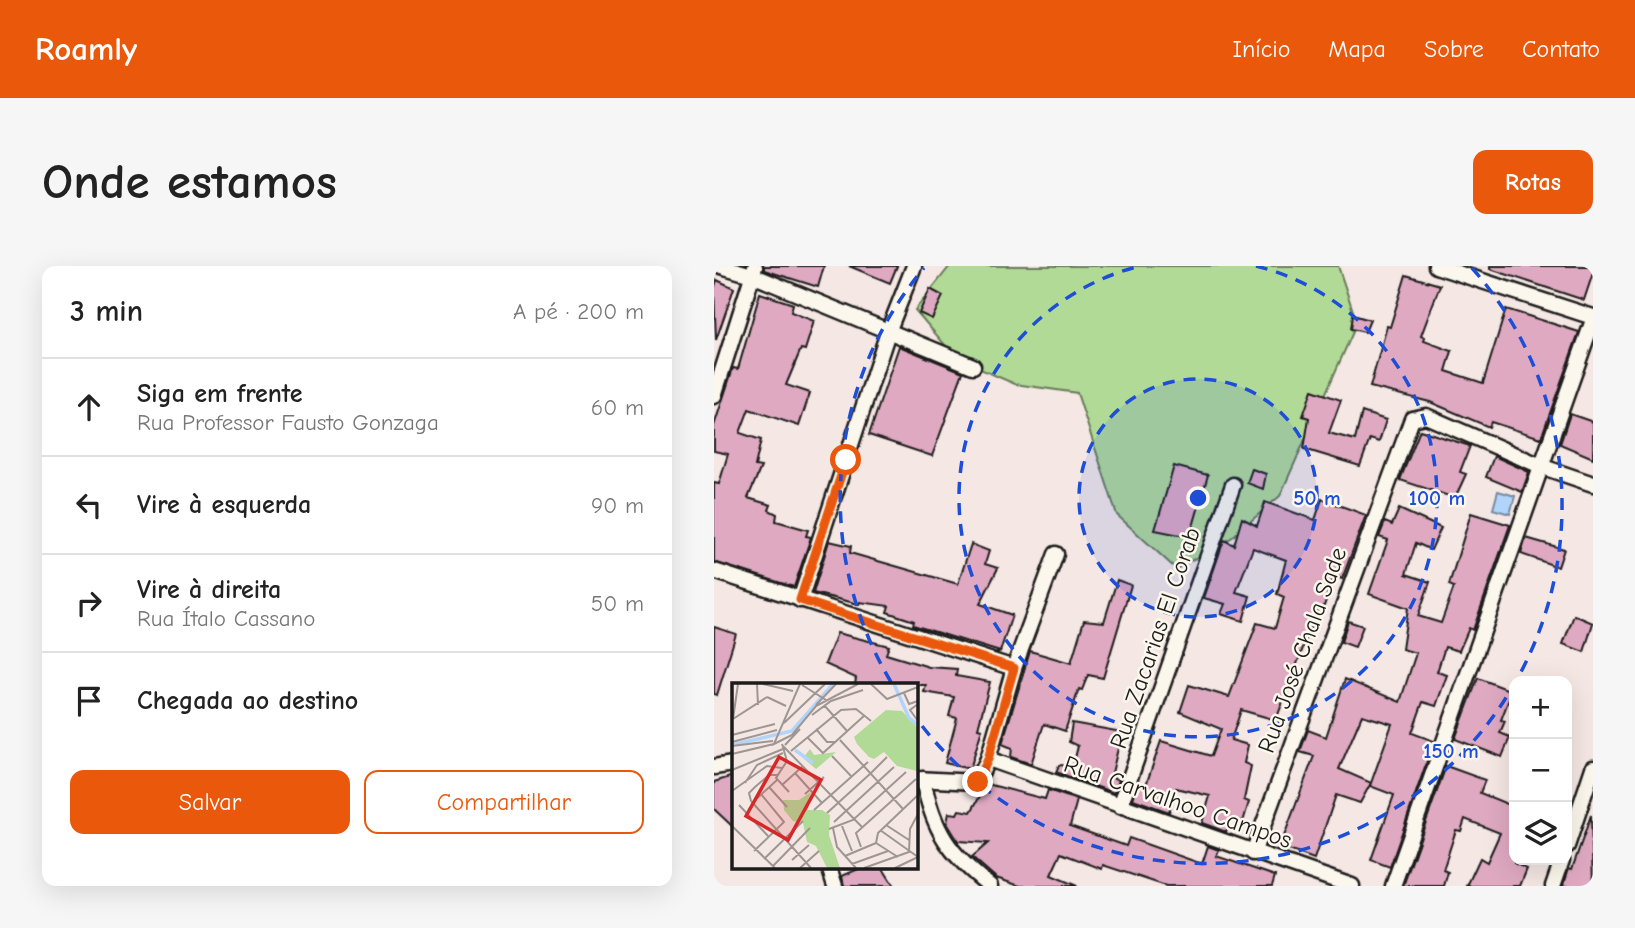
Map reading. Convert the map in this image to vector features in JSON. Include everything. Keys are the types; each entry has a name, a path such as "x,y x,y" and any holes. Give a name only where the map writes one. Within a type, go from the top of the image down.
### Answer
{"street":[{"path":"720,266 754,271 888,332 973,366"},
{"path":"800,600 888,332 914,266"},
{"path":"1393,886 1544,467 1593,318 1436,266"},
{"path":"714,396 754,271"},
{"name":"Rua José Chala Sade","path":"1253,853 1409,423 1418,417 1426,416 1544,467"},
{"path":"1544,467 1593,484"},
{"name":"Rua Zacarias El Corab","path":"1120,806 1233,485"},
{"path":"990,886 957,859 930,817 919,779 978,782 988,759 1014,668 1056,554"},
{"path":"714,571 1014,668"},
{"name":"Rua Carvalhoo Campos","path":"988,759 1352,886"},
{"path":"714,767 732,764"},
{"path":"1572,831 1593,768"},
{"path":"1553,886 1560,865"},
{"path":"830,869 835,886"}],"green space":[{"path":"950,266 1338,266 1357,323 1280,496 1231,538 1176,569 1117,515 1077,393 1015,384 957,359 915,310"}],"water":[{"path":"1498,491 1515,496 1510,514 1493,509"}],"building":[{"path":"764,266 824,266 818,287 764,270"},
{"path":"849,266 897,266 890,283"},
{"path":"1490,266 1593,266 1593,273 1584,300 1490,269"},
{"path":"1406,275 1440,285 1421,336 1425,338 1424,341 1452,351 1446,371 1483,383 1506,309 1579,332 1541,438 1491,422 1489,427 1430,402 1370,387 1387,326 1390,327"},
{"path":"717,280 734,288 716,340 714,289"},
{"path":"930,289 943,296 932,319 919,313"},
{"path":"760,293 793,304 791,312 814,321 805,350 801,349 786,385 810,393 799,426 749,409 740,433 761,440 755,466 761,467 748,498 771,505 769,510 777,514 776,521 808,530 806,536 811,537 794,587 714,562 714,483 719,484 728,454 714,451 714,426 733,368 738,369"},
{"path":"1353,315 1370,320 1365,332 1351,329"},
{"path":"899,346 963,372 932,456 869,435"},
{"path":"1312,390 1341,400 1329,433 1355,440 1362,412 1386,420 1379,442 1370,439 1360,466 1304,449 1309,418 1303,416"},
{"path":"1570,414 1593,422 1593,458 1560,444"},
{"path":"1420,430 1470,446 1460,472 1466,474 1455,498 1400,480"},
{"path":"1494,456 1529,472 1522,492 1486,477"},
{"path":"1174,466 1208,475 1190,537 1155,530"},
{"path":"1252,469 1266,474 1263,489 1247,483"},
{"path":"1322,499 1366,515 1342,579 1334,576 1323,609 1318,608 1276,720 1241,710 1231,740 1248,745 1244,763 1251,766 1244,800 1249,802 1243,822 1231,818 1226,832 1202,823 1210,796 1176,788 1169,812 1133,799 1138,783 1146,785 1161,741 1211,756 1221,729 1180,712 1189,685 1229,697 1257,623 1275,628 1284,597 1277,594 1286,560 1253,548 1236,592 1250,596 1243,621 1221,614 1225,604 1204,598 1224,540 1234,545 1242,518 1257,526 1265,502 1315,520"},
{"path":"1399,509 1441,528 1431,550 1416,543 1406,574 1430,582 1418,616 1441,623 1454,587 1449,585 1471,513 1510,525 1473,630 1469,628 1459,651 1445,647 1437,672 1447,675 1436,706 1423,702 1412,733 1434,741 1390,867 1371,860 1394,795 1370,786 1371,783 1360,803 1336,795 1314,859 1280,847 1314,756 1300,752 1308,730 1326,737 1345,679 1400,702 1416,653 1402,649 1408,608 1369,594 1388,540 1379,537 1385,522 1392,525","holes":["1362,715 1392,724 1371,783 1339,769"]},
{"path":"1526,538 1564,549 1558,567 1521,554"},
{"path":"829,541 851,546 850,553 958,584 971,544 989,551 985,564 998,568 980,604 1012,615 1000,652 913,625 914,621 887,612 889,606 859,604 813,593"},
{"path":"1117,580 1131,585 1103,678 1088,675 1082,690 1079,689 1065,731 1044,724 1031,764 1011,757 1012,748 1002,744 1030,651 1071,663 1084,620 1104,622"},
{"path":"1574,615 1593,623 1584,652 1563,644"},
{"path":"1348,621 1363,626 1355,647 1341,642"},
{"path":"714,627 736,634 717,695 714,694"},
{"path":"837,633 889,646 886,654 929,667 957,669 956,676 990,682 978,728 982,729 970,769 945,763 957,718 949,716 954,697 924,692 926,685 917,683 855,683 856,678 825,664"},
{"path":"1478,678 1509,690 1509,699 1501,720 1505,721 1500,733 1509,737 1509,740 1502,757 1455,739"},
{"path":"1072,723 1122,732 1111,777 1119,780 1114,793 1056,772 1059,765 1073,766 1078,746 1069,742"},
{"path":"1446,766 1485,780 1480,793 1509,805 1509,865 1527,869 1520,886 1467,886 1480,858 1487,862 1500,833 1465,819 1461,831 1456,830 1443,870 1448,872 1444,886 1403,886"},
{"path":"732,776 732,826 714,809 714,782"},
{"path":"987,784 1045,799 1048,790 1077,800 1070,826 1126,846 1129,838 1202,864 1208,846 1219,850 1216,856 1275,876 1272,886 1166,886 1103,865 1102,869 1061,853 1051,875 1077,886 1020,886 996,878 972,857 988,843 958,841 947,823 949,813 957,814 959,810 971,812"},
{"path":"1591,815 1593,886 1563,886 1569,868 1572,869"},
{"path":"858,869 883,869 894,886 844,886 842,876"}],"route":[{"path":"846,460 800,600 1014,668 988,759 978,782"}]}
